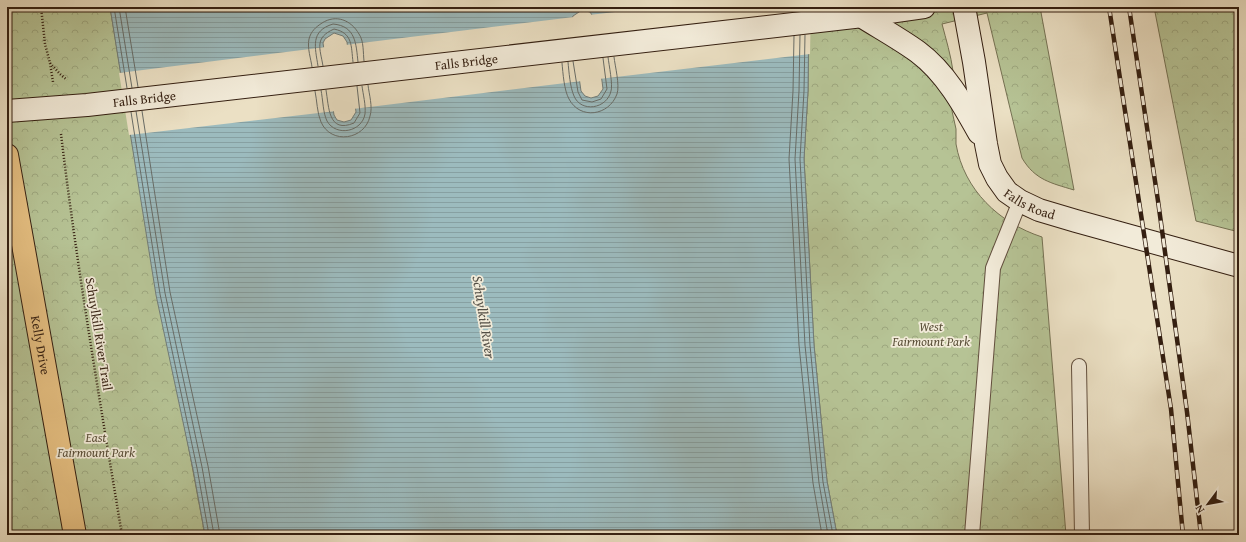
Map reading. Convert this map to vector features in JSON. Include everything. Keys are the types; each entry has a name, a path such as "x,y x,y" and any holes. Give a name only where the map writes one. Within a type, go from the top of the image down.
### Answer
{"main road":[{"name":"Falls Bridge","path":"7,111 87,105 924,7"},
{"name":"Falls Road","path":"964,7 990,164 996,178 1007,192 1020,201 1039,210 1239,266"},
{"path":"858,14 919,53 938,70 968,113 986,144"},
{"name":"Kelly Drive","path":"7,155 74,535"}],"lane":[{"path":"972,535 993,268 1020,201"},
{"path":"1079,366 1082,535"}],"path":[{"path":"41,7 45,44 50,63 52,81"},
{"path":"50,63 71,83"},
{"name":"Schuylkill River Trail","path":"62,136 66,180 87,323 122,535"}],"green space":[{"name":"East Fairmount Park","path":"7,7 110,7 136,166 205,535 7,535"},
{"name":"West Fairmount Park","path":"809,7 1040,7 1074,190 1044,180 1032,171 1022,158 987,13 942,24 950,53 954,76 952,111 956,129 956,144 960,161 967,176 975,190 998,214 1026,231 1042,237 1066,535 837,535 827,481 814,345 804,159 808,91"},
{"path":"1154,7 1239,7 1239,232 1196,221"}],"water":[{"name":"Schuylkill River","path":"110,7 809,7 808,91 804,159 814,345 827,481 837,535 205,535 193,469 156,295","holes":["582,10 590,12 594,18 603,89 598,96 591,98 585,96 581,91 571,20 573,16","334,33 343,36 347,42 356,112 351,120 344,122 337,120 334,115 323,43 325,39"]}],"pier":[{"path":"658,7 811,7 810,54 599,79 592,19 589,15"},
{"path":"574,17 573,20 582,81 353,109 345,45"},
{"path":"326,47 336,111 129,135 119,73"}],"railway":[{"path":"1109,7 1171,409 1183,535"},
{"path":"1129,7 1158,201 1187,412 1201,535"}]}
